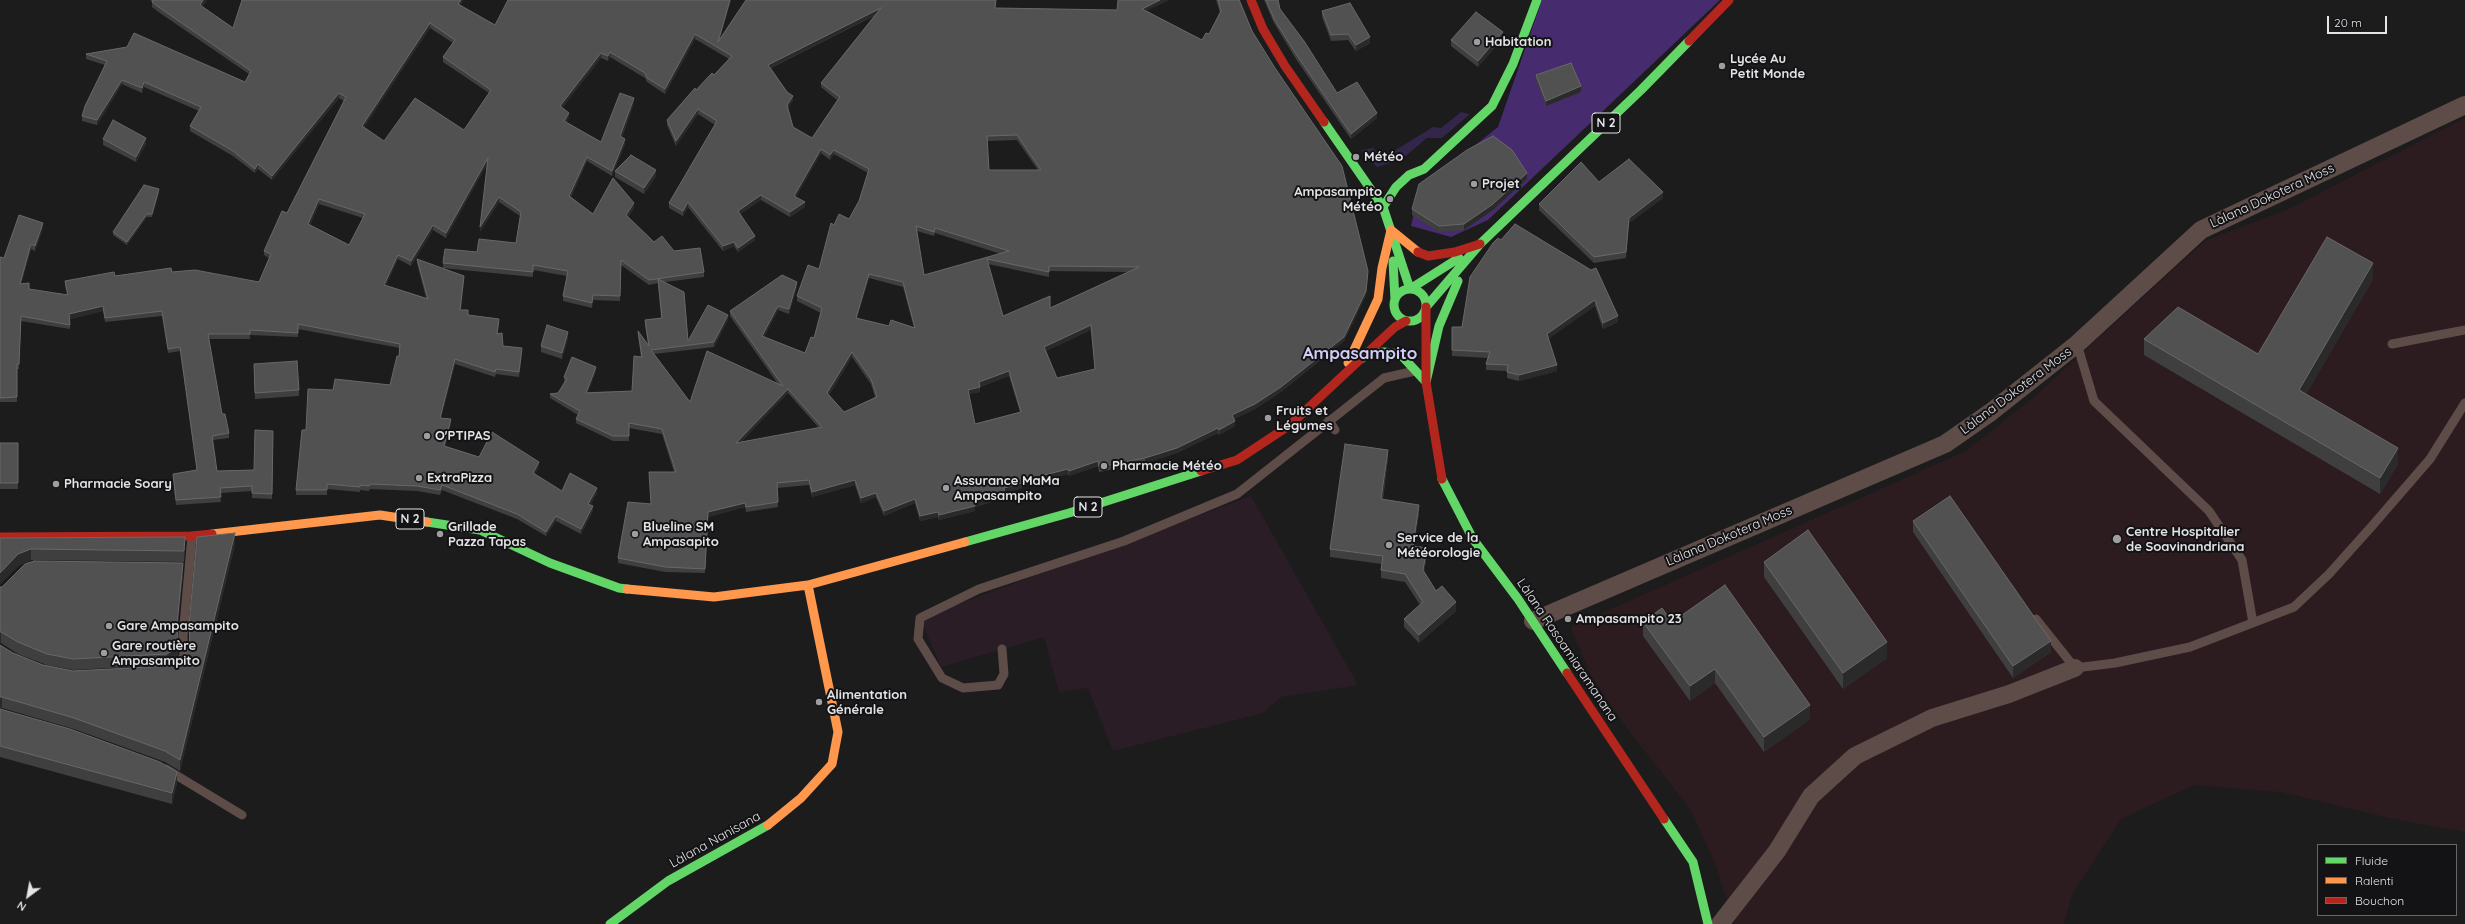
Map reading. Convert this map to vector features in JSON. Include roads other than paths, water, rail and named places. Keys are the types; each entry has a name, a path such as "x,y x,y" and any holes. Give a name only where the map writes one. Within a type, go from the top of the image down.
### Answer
{"main road":[{"path":"1251,0 1263,29 1285,66 1383,207 1410,290 1415,290 1424,297 1426,307"},
{"path":"1383,207 1396,187 1409,175 1424,169 1492,106 1513,64 1537,0"},
{"name":"N 2","path":"0,537 192,536 380,515 480,530 550,563 619,588 714,597 808,585 1069,513 1237,460 1281,432 1312,406 1342,375 1395,328 1417,320 1424,312 1426,307 1480,244 1641,90 1729,0"},
{"path":"1391,230 1414,251 1428,256 1455,252 1480,244"},
{"path":"1391,230 1397,315 1407,324"},
{"path":"1342,375 1370,319 1378,299 1382,268 1391,230"},
{"path":"1426,382 1439,326 1452,292 1480,244"},
{"name":"N 2","path":"1387,310 1400,292 1410,290 1480,244"},
{"name":"Làlana Rasoamiaramanana","path":"1426,307 1426,382"},
{"name":"N 2","path":"1342,375 1378,321"},
{"name":"Làlana Rasoamiaramanana","path":"1415,348 1426,382 1442,482 1473,539 1533,621 1693,862 1708,924"},
{"path":"1342,375 1367,354 1384,352 1400,354 1426,382"},
{"name":"Làlana Nanisana","path":"610,924 668,881 761,831 802,798 832,764 838,732 808,585"}],"street":[{"name":"Làlana Dokotera Moss","path":"1533,621 1945,444 1991,412 2077,344 2200,230 2465,105"},
{"path":"1720,924 1777,851 1811,796 1855,756 1932,718 2009,694 2075,668"}],"lane":[{"path":"2392,344 2465,330"},
{"path":"2077,344 2094,401 2209,511 2242,560 2253,623"},
{"path":"1002,649 1004,674 998,685 963,688 942,678 918,640 920,618 979,588 1124,541 1237,494 1384,378 1416,370"},
{"path":"2036,620 2075,668 2115,663 2190,646 2294,607 2329,574 2430,459 2465,403"},
{"path":"1329,420 1335,430"},
{"path":"169,672 179,665 184,656 183,636 185,568 192,536"},
{"path":"156,765 200,788 242,815"}],"place":[{"name":"Habitation","path":"1477,42"},
{"name":"Lycée Au Petit Monde","path":"1722,66"},
{"name":"Météo","path":"1356,157"},
{"name":"Projet","path":"1474,184"},
{"name":"Ampasampito Météo","path":"1390,199"},
{"name":"Fruits et Légumes","path":"1268,418"},
{"name":"O'PTIPAS","path":"427,436"},
{"name":"Pharmacie Météo","path":"1104,466"},
{"name":"ExtraPizza","path":"419,478"},
{"name":"Pharmacie Soary","path":"56,484"},
{"name":"Assurance MaMa Ampasampito","path":"946,488"},
{"name":"Grillade Pazza Tapas","path":"440,534"},
{"name":"Blueline SM Ampasapito","path":"635,534"},
{"name":"Centre Hospitalier de Soavinandriana","path":"2117,539"},
{"name":"Service de la Météorologie","path":"1389,545"},
{"name":"Ampasampito 23","path":"1568,619"},
{"name":"Gare Ampasampito","path":"109,626"},
{"name":"Gare routière Ampasampito","path":"104,653"},
{"name":"Alimentation Générale","path":"819,702"}],"district":[{"name":"Ampasampito","path":"1360,354"}]}
